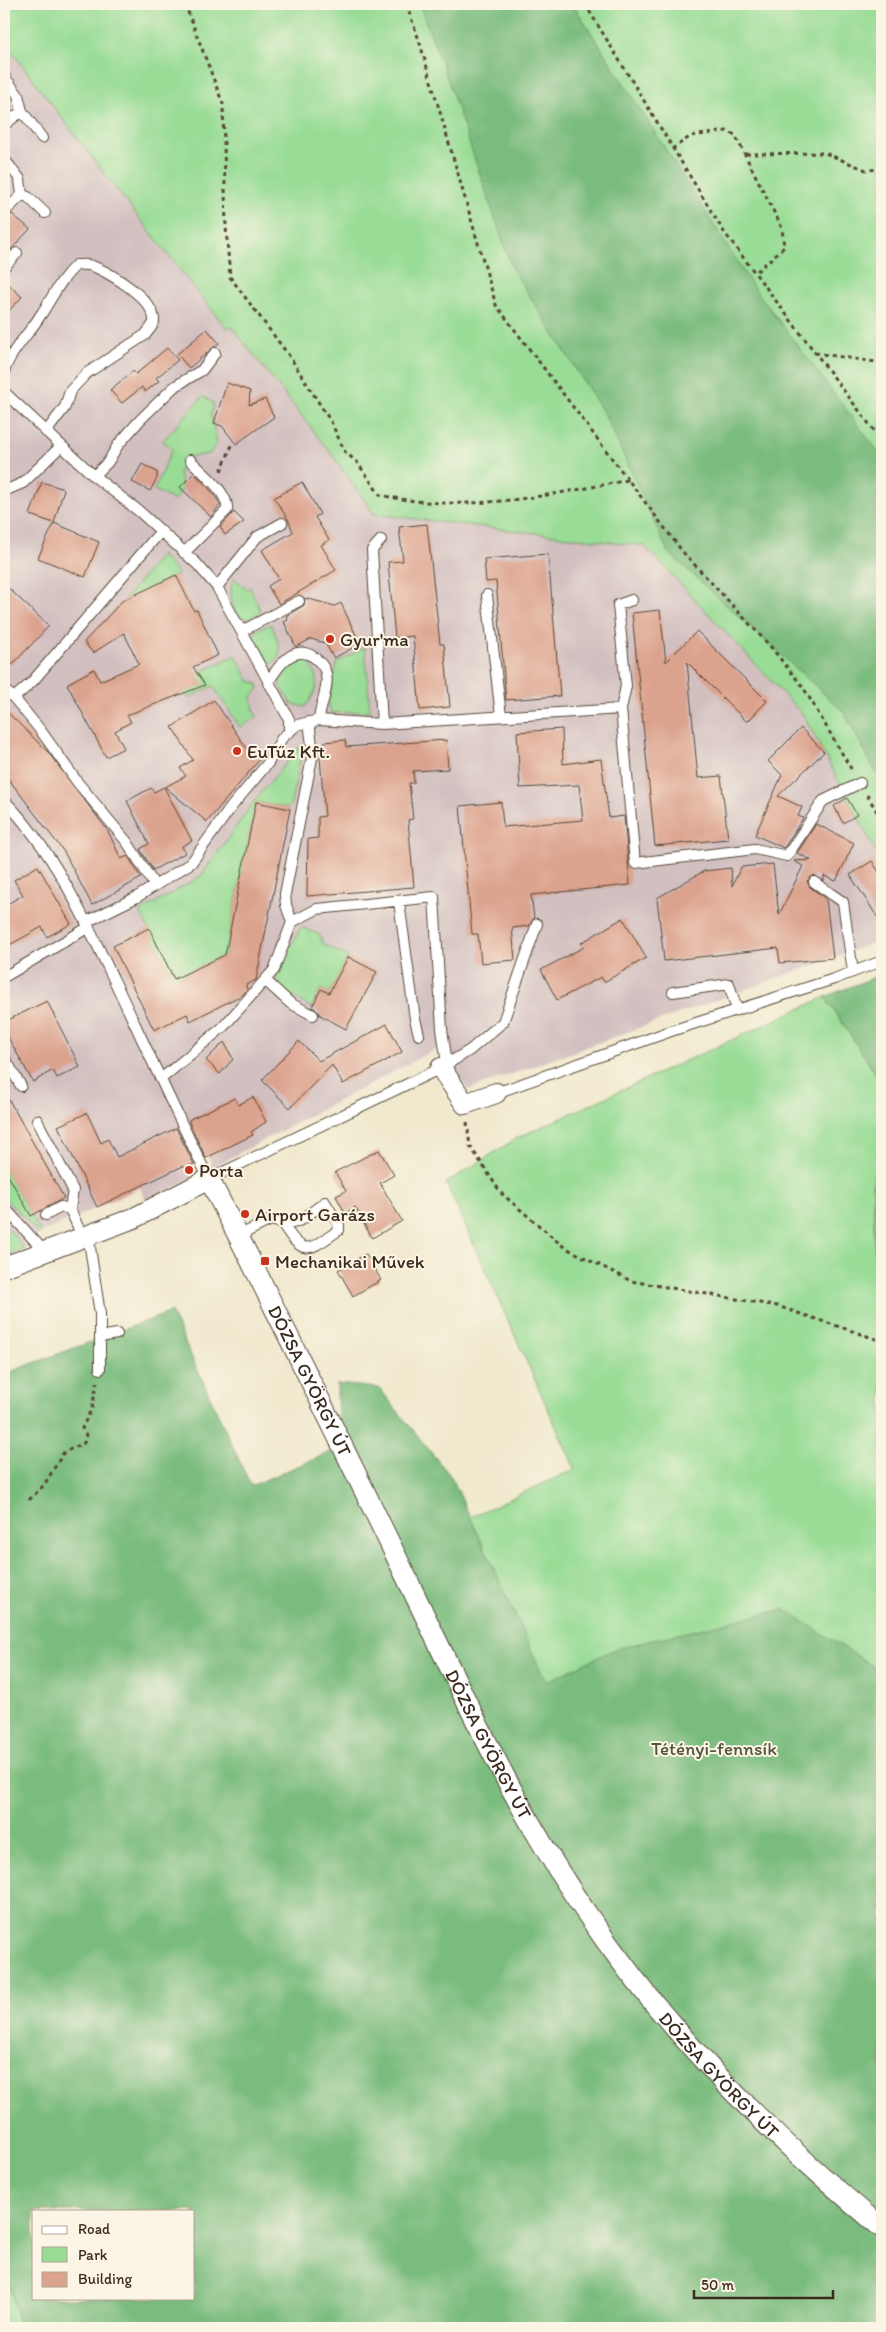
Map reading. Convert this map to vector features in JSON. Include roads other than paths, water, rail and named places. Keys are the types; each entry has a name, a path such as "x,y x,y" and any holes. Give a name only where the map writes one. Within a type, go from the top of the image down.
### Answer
{"street":[{"path":"444,1066 466,1104 496,1093"},
{"path":"4,1268 85,1235 134,1218 209,1179"},
{"name":"DÓZSA GYÖRGY ÚT","path":"209,1179 261,1277 469,1706 517,1798 584,1910 673,2026 730,2090 811,2169 882,2228"}],"lane":[{"path":"4,76 18,95 22,111 42,138"},
{"path":"4,125 22,111"},
{"path":"4,159 20,179 22,195"},
{"path":"4,212 22,195"},
{"path":"22,195 28,197 45,214"},
{"path":"4,267 16,253"},
{"path":"4,372 14,352 40,316 61,280 76,265 89,265 102,271 142,297 154,322 150,329 145,335 87,374 70,391 65,407 46,432"},
{"path":"94,476 108,462 118,446 140,420 174,387 202,370 215,353"},
{"path":"4,392 94,476 161,531 216,587 289,719 289,730"},
{"path":"4,491 23,483 61,446"},
{"path":"184,553 226,510 228,503 225,495 190,460"},
{"path":"216,587 257,537 282,523"},
{"path":"14,698 32,682 161,531"},
{"path":"381,540 372,550 382,724"},
{"path":"487,595 501,716"},
{"path":"632,600 618,604 626,686 621,708 635,863 755,849 787,856 823,801 860,783"},
{"path":"242,631 299,601"},
{"path":"161,1079 223,1027 274,970 292,922 286,905 285,894 313,754 314,721 326,688 326,673 321,662 310,654 299,652 288,657 278,667 268,683"},
{"path":"4,690 14,698 41,730 109,822 127,842 155,886"},
{"path":"4,977 191,863 232,806 268,763 282,738 289,730 298,725 314,721 382,724 621,708"},
{"path":"4,800 18,814 56,866 87,925 209,1179 444,1066 470,1050 504,1022 537,924"},
{"path":"814,882 843,902 853,972"},
{"path":"292,922 317,909 434,898 444,1066"},
{"path":"399,902 415,1019 419,1034"},
{"path":"496,1093 674,1030 882,961"},
{"path":"265,980 290,1003 313,1015"},
{"path":"673,992 729,984 737,1010"},
{"path":"4,1057 21,1086"},
{"path":"37,1120 73,1190 70,1209 85,1235 100,1314 100,1370"},
{"path":"238,1236 271,1220 295,1224 325,1202 339,1225 339,1230 315,1246 303,1248 295,1244 282,1223"},
{"path":"4,1207 44,1251"},
{"path":"46,1215 61,1208 70,1209"},
{"path":"100,1337 117,1334"}],"place":[{"name":"Gyur'ma","path":"330,639"},
{"name":"EuTűz Kft.","path":"237,751"},
{"name":"Porta","path":"189,1170"},
{"name":"Airport Garázs","path":"245,1214"},
{"name":"Mechanikai Művek","path":"265,1261"}],"park label":[{"name":"Tétényi-fennsík","path":"714,1748"}]}
